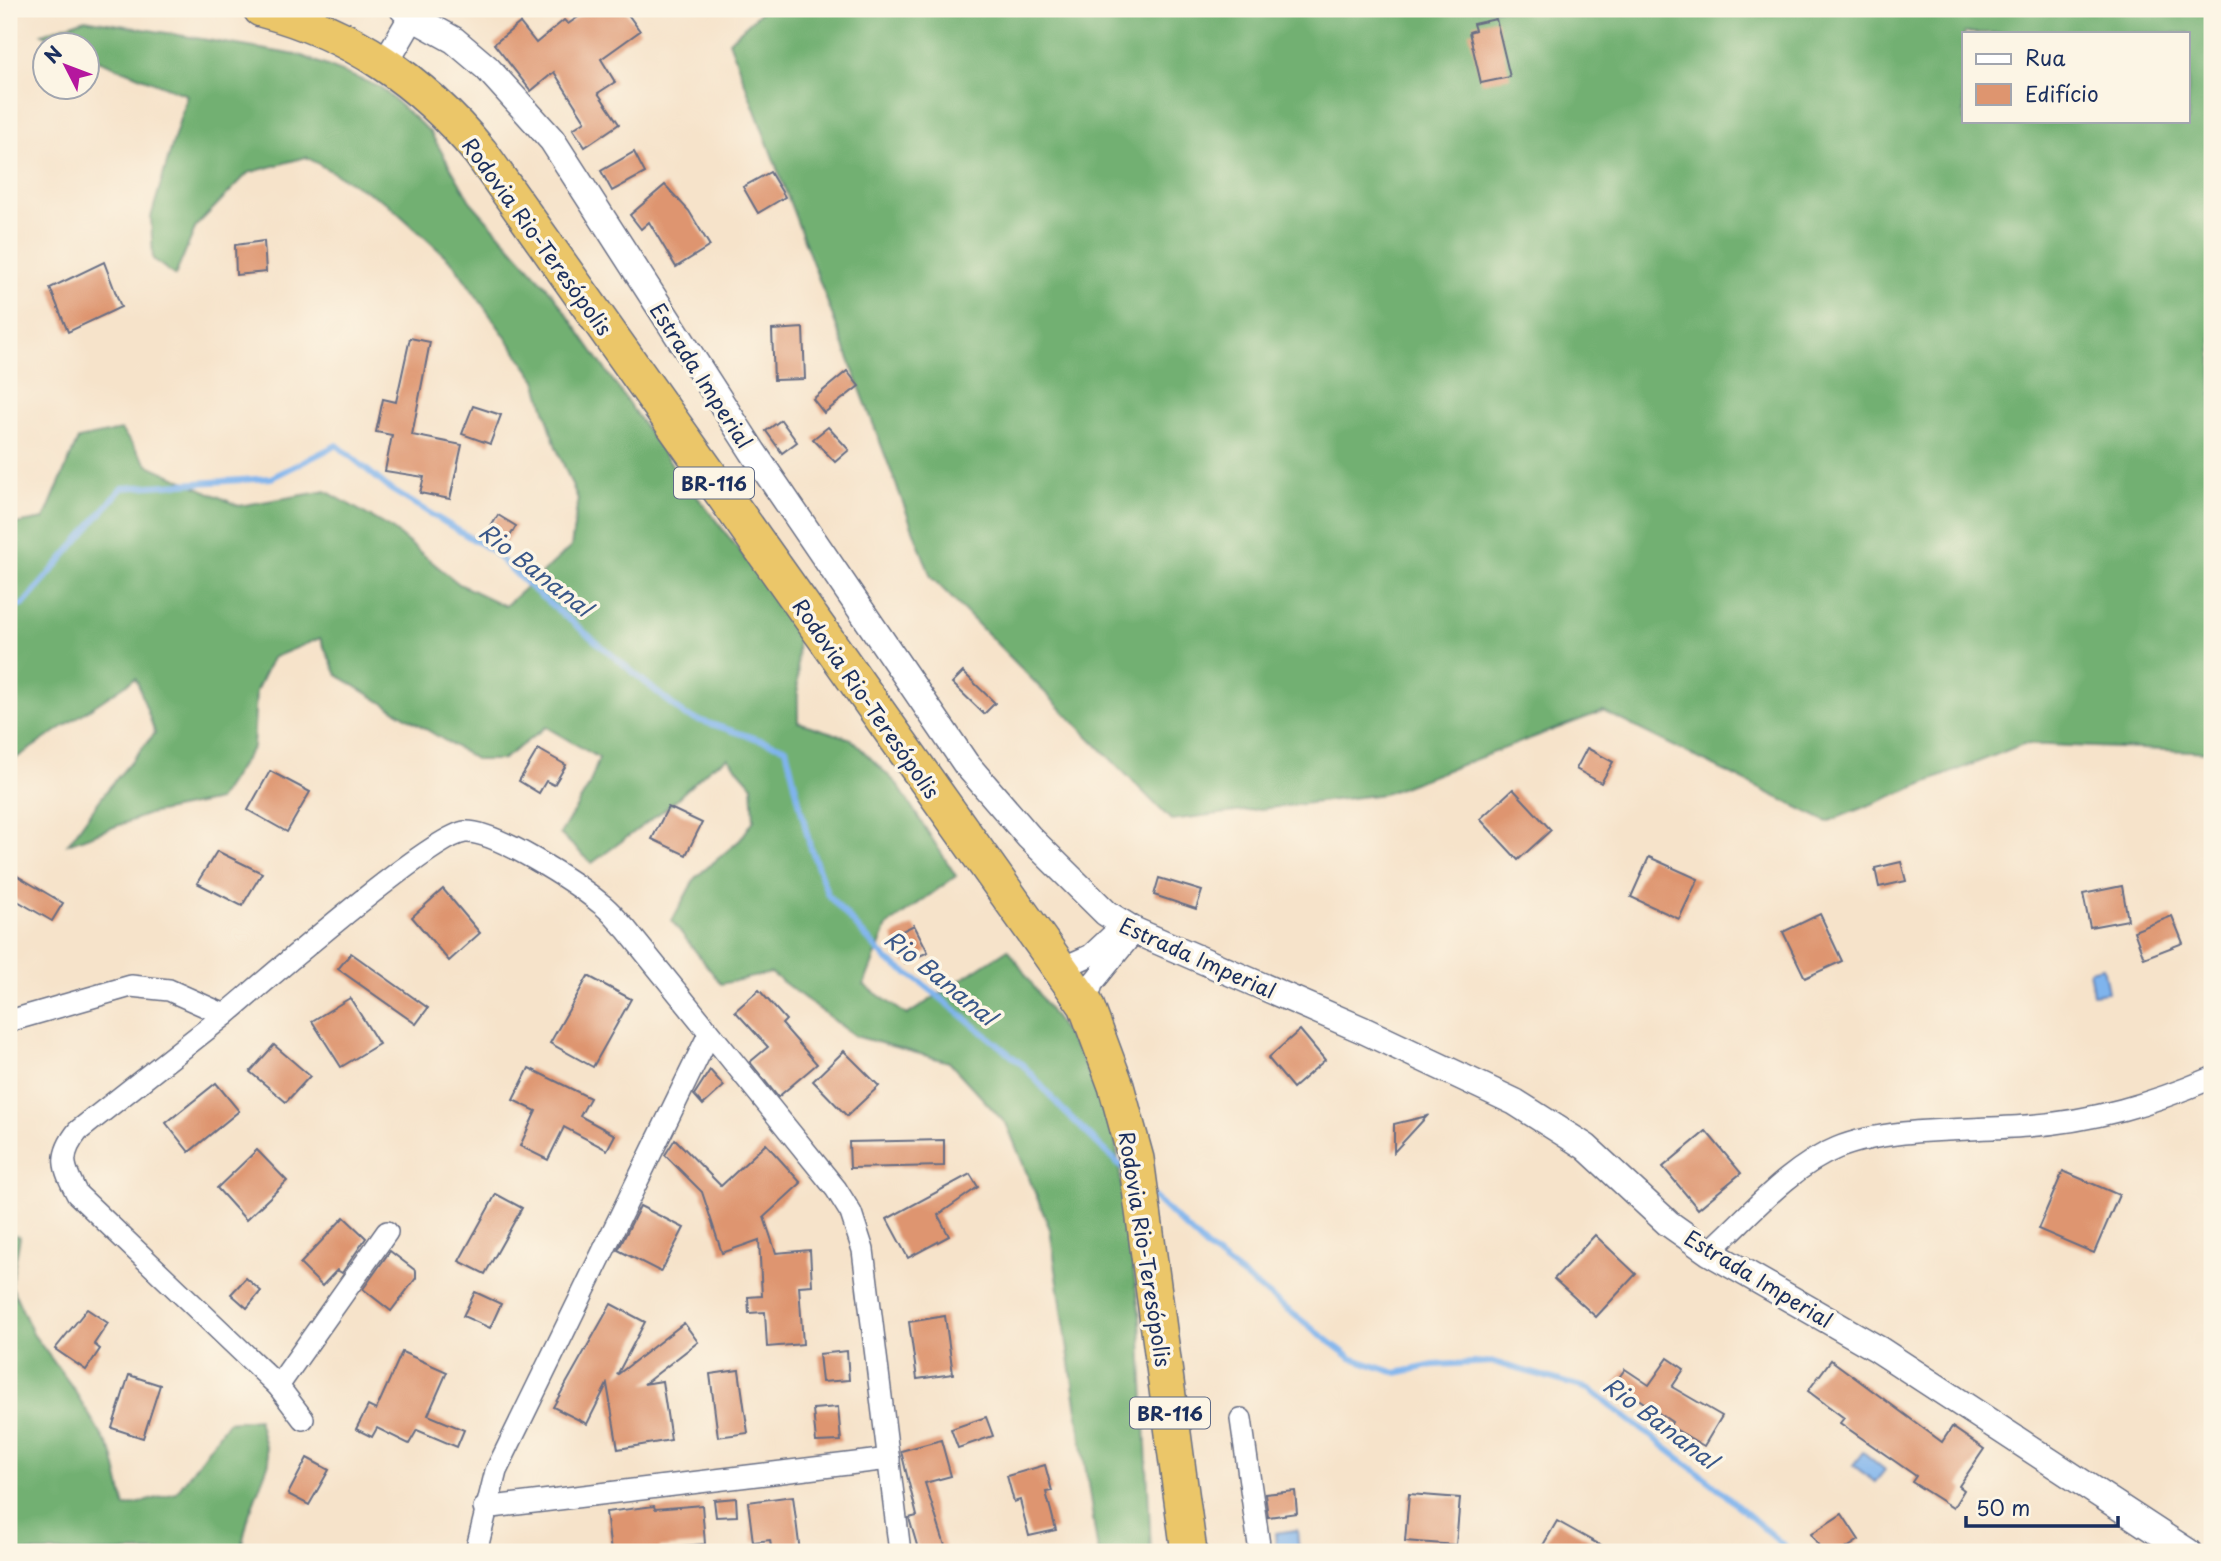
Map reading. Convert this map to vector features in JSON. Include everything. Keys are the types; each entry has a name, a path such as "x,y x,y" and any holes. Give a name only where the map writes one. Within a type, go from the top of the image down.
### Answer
{"highway":[{"name":"Rodovia Rio-Teresópolis","path":"261,9 298,19 328,32 384,65 447,112 480,152 1006,895 1062,968 1092,1020 1116,1086 1136,1159 1189,1552"}],"street":[{"name":"Estrada Imperial","path":"384,65 413,11 487,68 552,140 753,452 966,764 1029,837 1106,913 1129,928 1363,1030 1515,1102 1586,1147 1668,1223 1709,1252 1878,1349 2188,1552"},
{"path":"303,1419 278,1386 76,1194 64,1168 67,1145 78,1131 423,854 462,832 478,832 497,839 603,904 808,1152 851,1213 863,1250 900,1552"},
{"path":"1062,968 1091,955 1129,928"},
{"path":"1092,1020 1092,984 1129,928"},
{"path":"9,1021 131,986 169,990 225,1014"},
{"path":"476,1552 484,1508 496,1471 709,1034"},
{"path":"1709,1252 1801,1168 1836,1149 1869,1139 2031,1126 2084,1118 2153,1103 2212,1078"},
{"path":"278,1386 387,1233"},
{"path":"1241,1419 1260,1552"},
{"path":"484,1508 889,1459"}],"green space":[{"path":"764,9 2212,9 2212,752 2023,744 1827,822 1603,711 1384,794 1171,820 931,577 729,41"},
{"path":"85,19 302,56 380,87 430,132 470,201 553,294 663,453 797,624 798,722 851,739 897,784 956,876 887,926 864,985 907,1015 1008,949 1079,1053 1114,1131 1140,1317 1151,1552 1098,1552 1050,1229 1007,1125 949,1062 855,1036 771,973 721,984 672,921 695,878 740,840 754,820 752,785 728,758 711,767 668,807 592,863 560,834 589,786 599,758 546,727 502,760 477,760 337,675 320,638 272,658 256,691 253,747 218,800 149,814 68,844 107,790 155,733 136,678 9,763 9,525 44,519 78,439 121,430 148,465 239,506 326,491 393,530 459,584 505,606 571,547 578,499 556,447 536,380 453,263 387,203 306,157 248,173 196,226 175,276 153,259 151,217 187,95 102,62 102,32 48,32"},
{"path":"9,1233 20,1237 11,1285 33,1334 71,1385 113,1454 125,1507 176,1493 228,1422 258,1419 269,1462 249,1515 240,1552 9,1552"}],"water":[{"path":"2103,967 2108,992 2093,994 2089,970"},
{"path":"1863,1452 1885,1470 1875,1482 1853,1465"},
{"path":"1297,1530 1299,1552 1277,1552 1275,1533"}],"building":[{"path":"590,9 624,9 640,31 601,59 615,82 598,93 619,124 585,147 573,129 585,121 554,72 531,91 494,44 520,23 536,43 564,20 568,24"},
{"path":"1496,19 1510,77 1481,83 1469,32 1475,30 1473,24"},
{"path":"634,152 645,173 612,191 601,171"},
{"path":"770,172 785,197 758,213 743,187"},
{"path":"665,185 689,211 710,246 676,267 649,222 641,229 630,215"},
{"path":"264,241 266,272 236,275 235,245"},
{"path":"104,262 121,307 68,332 50,288"},
{"path":"803,328 805,379 774,380 772,330"},
{"path":"410,338 430,342 412,435 462,445 450,499 420,493 424,477 385,471 392,435 376,432 383,399 396,402"},
{"path":"847,371 859,386 824,413 813,399"},
{"path":"473,406 501,415 490,444 462,434"},
{"path":"781,420 797,442 782,453 766,431"},
{"path":"828,427 849,450 835,462 813,439"},
{"path":"498,515 516,526 503,548 485,537"},
{"path":"963,672 995,703 984,714 952,683"},
{"path":"1587,748 1613,762 1601,783 1576,769"},
{"path":"538,749 566,765 554,785 546,781 539,793 519,781"},
{"path":"270,771 310,792 287,832 248,810"},
{"path":"1513,789 1551,830 1518,860 1480,819"},
{"path":"668,807 702,823 686,855 652,839"},
{"path":"217,851 262,873 242,906 197,883"},
{"path":"1649,857 1698,879 1679,919 1631,897"},
{"path":"1901,862 1906,881 1879,887 1875,868"},
{"path":"9,871 63,903 52,921 9,896"},
{"path":"1159,878 1202,891 1196,909 1154,895"},
{"path":"2122,886 2128,920 2090,927 2083,894"},
{"path":"443,889 480,933 449,961 412,917"},
{"path":"1820,914 1842,961 1805,978 1783,932"},
{"path":"2172,916 2183,943 2144,958 2134,931"},
{"path":"914,925 928,952 905,963 892,936"},
{"path":"351,953 428,1008 416,1024 338,969"},
{"path":"588,976 631,999 593,1067 550,1043"},
{"path":"759,990 786,1020 782,1024 817,1064 778,1097 750,1062 768,1047 735,1011"},
{"path":"350,998 379,1044 341,1067 312,1021"},
{"path":"1300,1030 1325,1060 1293,1088 1268,1058"},
{"path":"274,1045 310,1076 286,1102 250,1072"},
{"path":"844,1051 879,1086 847,1116 813,1081"},
{"path":"529,1068 590,1098 580,1116 615,1135 607,1150 564,1127 548,1160 520,1146 536,1111 513,1100"},
{"path":"710,1070 724,1086 703,1105 694,1095"},
{"path":"216,1083 239,1111 189,1152 166,1123"},
{"path":"1427,1116 1394,1152 1394,1124"},
{"path":"1706,1131 1741,1173 1698,1209 1663,1167"},
{"path":"675,1139 721,1186 766,1144 801,1183 764,1217 776,1253 810,1250 812,1285 799,1286 803,1344 767,1347 765,1312 749,1313 748,1297 762,1296 759,1240 722,1253 702,1192 665,1155"},
{"path":"944,1140 944,1166 850,1168 849,1142"},
{"path":"257,1150 287,1181 246,1220 217,1188"},
{"path":"2063,1171 2119,1195 2094,1253 2038,1229"},
{"path":"970,1174 978,1187 938,1215 949,1236 908,1258 887,1219"},
{"path":"496,1194 522,1208 485,1274 459,1261"},
{"path":"640,1206 684,1228 661,1272 618,1250"},
{"path":"344,1217 366,1238 342,1273 337,1270 322,1286 300,1264"},
{"path":"1595,1235 1636,1274 1596,1317 1554,1279"},
{"path":"390,1251 416,1271 416,1278 391,1311 363,1289"},
{"path":"246,1278 261,1291 247,1308 231,1294"},
{"path":"475,1292 501,1304 490,1328 463,1316"},
{"path":"611,1304 645,1322 617,1375 684,1323 698,1342 644,1384 662,1381 671,1440 618,1449 607,1384 587,1424 553,1407"},
{"path":"87,1309 108,1323 94,1344 100,1349 86,1370 55,1349"},
{"path":"945,1316 953,1374 917,1379 909,1322"},
{"path":"847,1351 849,1380 822,1382 819,1354"},
{"path":"402,1352 447,1372 428,1415 464,1430 457,1447 417,1430 409,1444 377,1428 372,1437 356,1429 368,1406 376,1410"},
{"path":"1668,1358 1684,1369 1672,1387 1722,1416 1704,1446 1670,1426 1672,1422 1615,1383 1625,1369 1649,1385"},
{"path":"1831,1360 1942,1442 1952,1427 1984,1449 1959,1486 1964,1490 1953,1508 1912,1482 1916,1476 1840,1423 1844,1418 1808,1391"},
{"path":"739,1370 748,1433 718,1437 710,1374"},
{"path":"129,1375 160,1385 143,1438 112,1428"},
{"path":"838,1407 841,1441 816,1442 813,1409"},
{"path":"986,1417 993,1436 958,1448 951,1429"},
{"path":"941,1440 951,1476 925,1483 947,1552 919,1552 909,1518 917,1516 901,1451"},
{"path":"307,1458 329,1470 309,1505 288,1494"},
{"path":"1045,1465 1052,1491 1046,1492 1056,1530 1029,1536 1020,1500 1014,1502 1007,1476"},
{"path":"1295,1491 1297,1513 1268,1517 1265,1494"},
{"path":"1409,1494 1460,1498 1456,1545 1405,1541"},
{"path":"793,1496 800,1552 772,1552 770,1540 753,1542 748,1502"},
{"path":"736,1498 737,1516 716,1517 714,1500"},
{"path":"702,1505 705,1544 660,1548 660,1552 611,1552 606,1512 654,1506 655,1509"},
{"path":"1842,1514 1859,1540 1841,1552 1823,1552 1811,1534"},
{"path":"1557,1521 1612,1552 1539,1552"}],"waterway":[{"name":"Rio Bananal","path":"9,608 23,605 122,488 271,478 337,445 390,489 492,551 531,588 686,716 786,748 810,846 828,895 887,960 922,983 1024,1066 1062,1109 1123,1168"},
{"name":"Rio Bananal","path":"1154,1197 1208,1249 1351,1358 1396,1373 1434,1365 1493,1362 1589,1389 1712,1483 1791,1552"}]}
